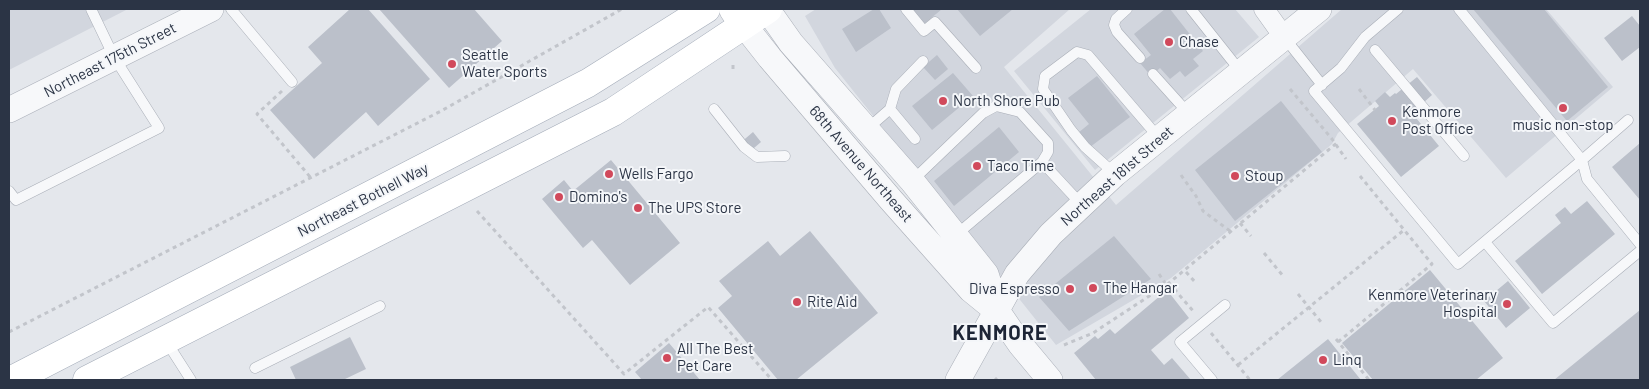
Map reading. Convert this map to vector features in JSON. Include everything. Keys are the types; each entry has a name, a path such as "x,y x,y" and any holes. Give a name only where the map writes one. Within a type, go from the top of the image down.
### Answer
{"main road":[{"name":"Northeast Bothell Way","path":"12,380 588,83 706,9"},
{"path":"95,378 165,340 613,112 738,17 767,9"}],"street":[{"name":"Northeast 175th Street","path":"9,110 211,9"},
{"name":"68th Avenue Northeast","path":"767,9 792,43 866,131 912,181 986,274 998,312"},
{"path":"1264,9 1284,37"},
{"name":"Northeast 181st Street","path":"958,380 998,312 1017,274 1050,234 1080,204 1319,9"},
{"name":"68th Avenue Northeast","path":"738,17 770,58 891,200 971,290 998,312 1020,344 1050,380"}],"lane":[{"path":"9,190 16,200 159,128 114,57 90,9"},
{"path":"231,9 292,82"},
{"path":"906,9 924,31 935,22 976,68"},
{"path":"1127,9 1116,19 1114,25 1117,32 1140,58"},
{"path":"1191,9 1241,72"},
{"path":"1398,9 1364,37 1342,68 1314,91 1458,264 1628,120"},
{"path":"1459,9 1582,160 1588,179 1640,244"},
{"path":"1284,37 1322,85"},
{"path":"1375,50 1464,156"},
{"path":"1116,174 1084,147 1071,130 1043,89 1045,76 1077,52 1088,55 1160,138"},
{"path":"866,131 890,109 896,89 923,61"},
{"path":"1153,74 1189,114"},
{"path":"912,181 983,113 996,106 1020,112 1049,146 1042,162 956,235"},
{"path":"714,109 744,147 757,157 785,156"},
{"path":"890,109 915,139"},
{"path":"1042,162 1080,204"},
{"path":"1485,242 1553,323 1640,251"},
{"path":"1212,380 1180,342 1224,305"},
{"path":"255,368 380,306"},
{"path":"165,340 191,380"}],"path":[{"path":"9,332 441,111 622,9"},
{"path":"733,65 733,70"},
{"path":"292,82 257,114 311,178"},
{"path":"1290,89 1336,144 1346,159"},
{"path":"1359,89 1375,110"},
{"path":"1064,345 1093,333 1167,283 1336,144"},
{"path":"1181,175 1196,196 1203,211 1230,231"},
{"path":"1360,176 1432,264 1337,341 1369,380"},
{"path":"477,211 624,374 708,307 772,380"},
{"path":"1240,223 1251,236"},
{"path":"1238,366 1404,230"},
{"path":"1264,253 1284,277"},
{"path":"1186,272 1196,283"},
{"path":"1159,274 1196,315"},
{"path":"1298,294 1321,322"},
{"path":"1209,330 1250,380"}],"shaded area":[{"path":"9,9 128,9 9,70"},
{"path":"816,9 1070,9 1004,67 1116,205 1342,9 1546,9 1613,87 1506,178 1413,69 1338,133 1332,144 1171,278 1056,345 835,68 805,16"},
{"path":"1091,9 1235,9 1259,37 1095,170 1014,71"}],"building":[{"path":"350,9 368,9 430,79 378,126 366,112 314,159 270,110 322,63 308,47"},
{"name":"Seattle Water Sports","path":"379,9 474,9 502,41 449,88"},
{"path":"874,9 879,9 891,28 856,52 842,29"},
{"path":"911,9 942,9 924,24"},
{"path":"957,9 1013,9 980,36"},
{"name":"Chase","path":"1165,9 1170,9 1203,51 1193,59 1199,66 1185,77 1180,71 1170,79 1160,68 1151,76 1140,63 1151,55 1134,34"},
{"path":"1473,9 1544,9 1608,87 1567,121"},
{"path":"1632,16 1640,26 1640,47 1622,61 1604,38"},
{"path":"937,55 948,69 935,80 923,67"},
{"name":"North Shore Pub","path":"953,73 973,96 932,130 912,106"},
{"path":"1097,76 1130,117 1090,147 1078,133 1089,124 1068,98"},
{"path":"1417,77 1432,95 1412,113 1439,146 1401,177 1357,124 1379,106 1375,101 1385,92 1390,97"},
{"path":"1281,101 1322,152 1235,221 1195,170"},
{"name":"Taco Time","path":"999,127 1019,152 954,206 934,181"},
{"path":"753,132 761,142 747,154 739,144"},
{"path":"1640,143 1640,200 1612,167"},
{"path":"611,160 680,243 630,285 592,240 583,248 542,199 564,180 573,191"},
{"path":"1587,201 1615,234 1542,294 1515,261 1561,223 1555,215 1565,207 1571,214"},
{"name":"Rite Aid","path":"810,231 878,313 796,380 778,380 718,308 732,296 719,281 768,241 780,256"},
{"name":"The Hangar","path":"1114,236 1151,279 1069,331 1039,297"},
{"path":"1430,270 1503,358 1476,380 1373,380 1342,343"},
{"name":"Kenmore Veterinary Hospital","path":"1508,281 1530,308 1506,328 1484,301"},
{"path":"1167,290 1189,318 1151,350 1164,365 1172,358 1191,380 1096,380 1074,353 1095,336 1098,339 1110,329 1115,334"},
{"path":"1640,310 1640,380 1554,380"},
{"path":"350,337 366,369 343,380 296,380 290,367"},
{"name":"Linq","path":"1328,339 1361,380 1277,380"},
{"name":"All The Best Pet Care","path":"669,343 700,380 642,380 635,372"}],"place":[{"name":"Chase","path":"1169,42"},
{"name":"Seattle Water Sports","path":"452,64"},
{"name":"North Shore Pub","path":"943,101"},
{"name":"music non-stop","path":"1563,108"},
{"name":"Kenmore Post Office","path":"1392,121"},
{"name":"Taco Time","path":"977,166"},
{"name":"Wells Fargo","path":"609,174"},
{"name":"Stoup","path":"1235,176"},
{"name":"Domino's","path":"559,197"},
{"name":"The UPS Store","path":"638,208"},
{"name":"The Hangar","path":"1093,288"},
{"name":"Diva Espresso","path":"1070,289"},
{"name":"Rite Aid","path":"797,302"},
{"name":"Kenmore Veterinary Hospital","path":"1507,304"},
{"name":"All The Best Pet Care","path":"667,358"},
{"name":"Linq","path":"1323,360"}],"district":[{"name":"KENMORE","path":"1000,333"}]}
